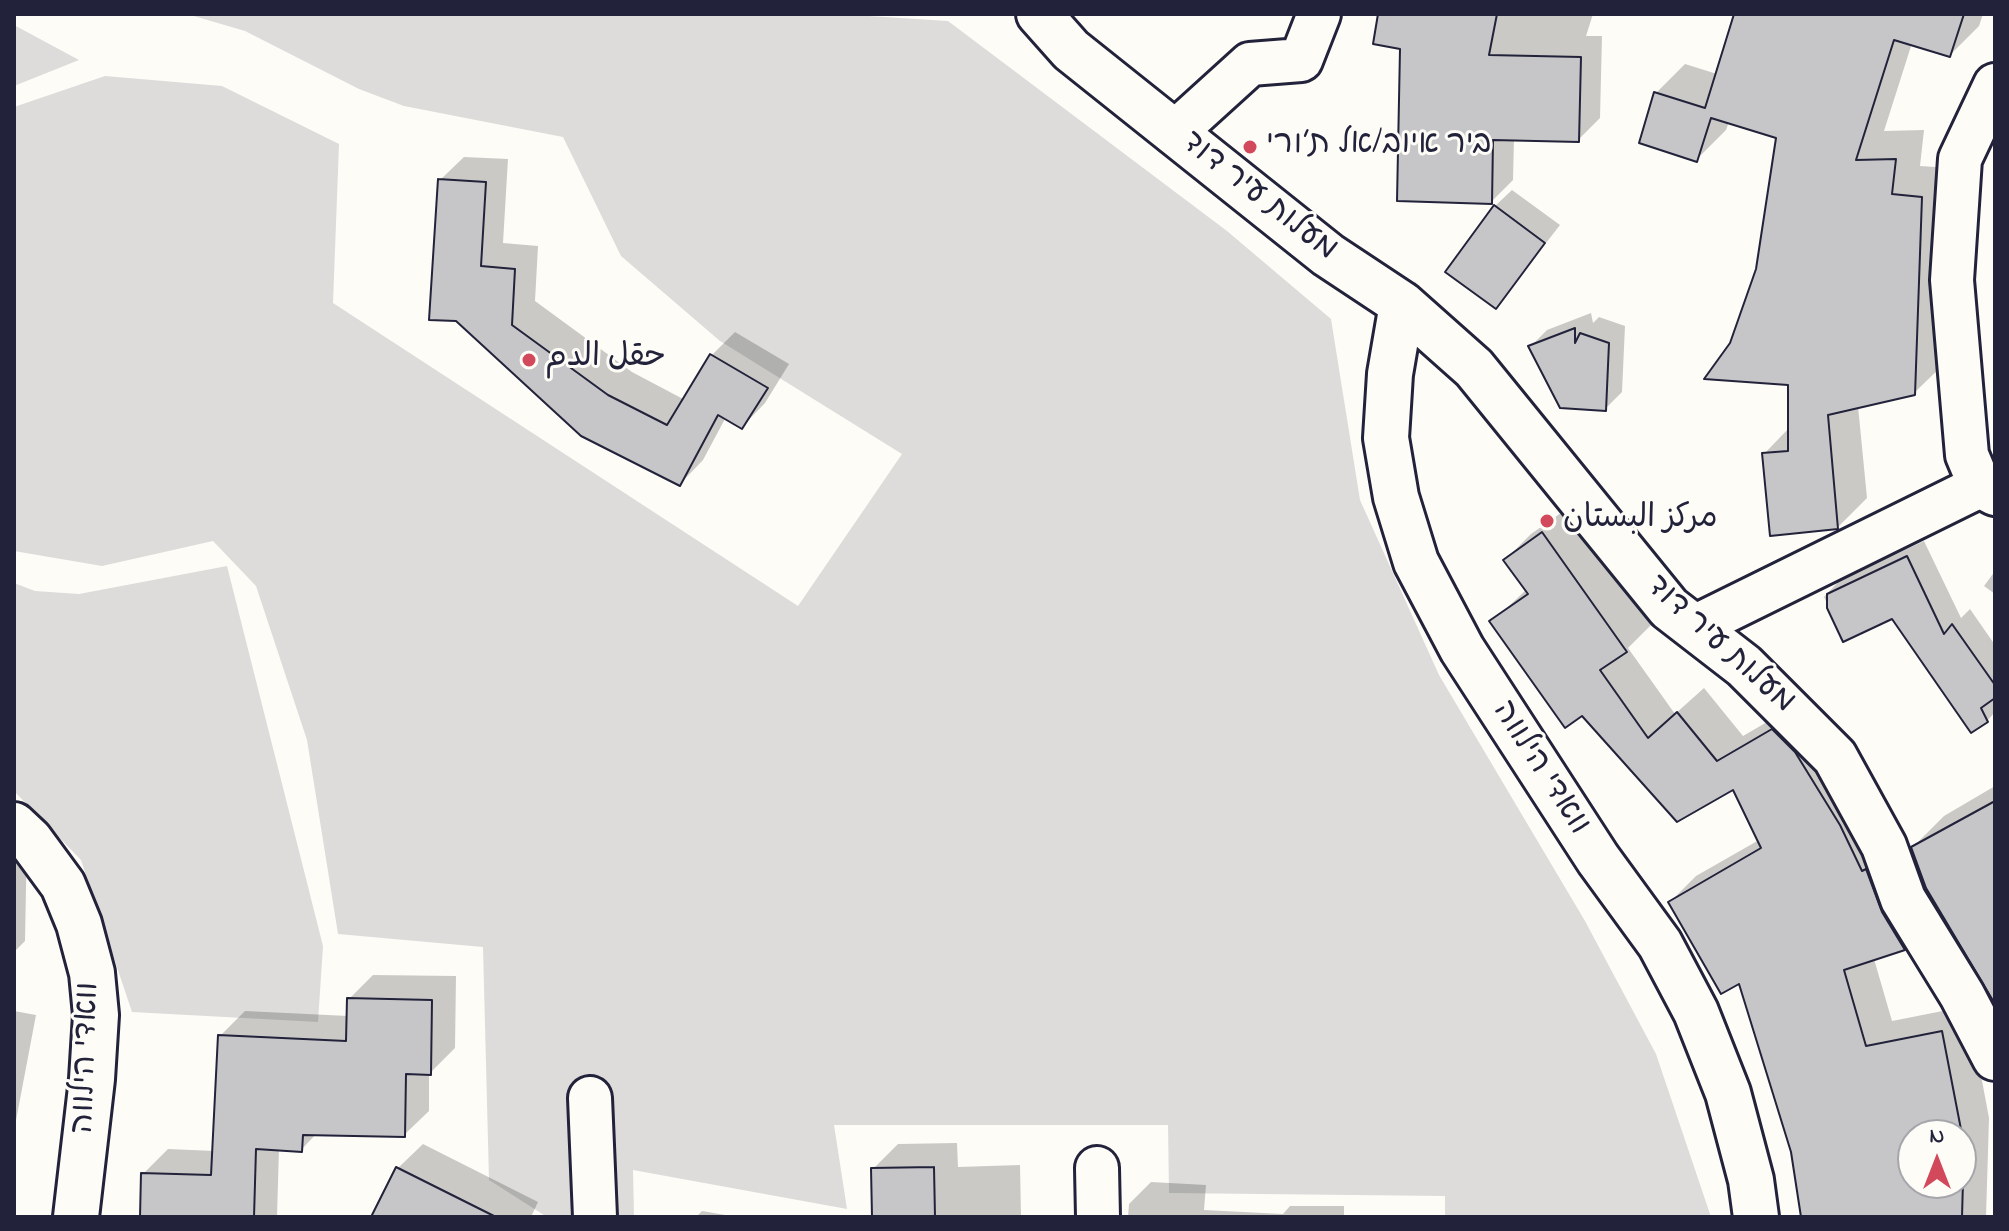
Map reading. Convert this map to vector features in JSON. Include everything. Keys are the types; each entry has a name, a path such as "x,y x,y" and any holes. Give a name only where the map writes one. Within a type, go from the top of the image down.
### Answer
{"street":[{"name":"מעלות עיר דוד","path":"1039,14 1071,50 1328,255 1402,304 1474,368 1669,608 1756,677 1835,757 1884,846 1903,899 1962,995 1995,1058"},
{"path":"1174,133 1250,64 1301,60 1319,14"},
{"path":"1694,627 1988,490 1967,455 1952,280 1960,159 1995,85"},
{"name":"וואדי הילווה","path":"1402,304 1390,374 1386,438 1396,497 1416,562 1462,649 1598,859 1660,944 1696,1012 1728,1093 1751,1180 1756,1217"},
{"name":"וואדי הילווה","path":"14,825 30,840 63,885 79,924 92,973 96,1015 92,1079 76,1217"},
{"path":"590,1098 595,1217"},
{"path":"1097,1168 1098,1217"}],"shaded area":[{"path":"187,14 837,14 948,21 1227,231 1331,319 1360,500 1439,675 1585,921 1656,1054 1711,1217 1445,1217 1445,1196 1169,1193 1168,1125 834,1125 847,1209 633,1170 634,1217 547,1217 489,1180 483,947 338,934 307,740 256,586 213,541 102,566 14,551 14,107 105,76 222,86 339,144 333,303 798,606 902,454 720,341 621,256 563,137 404,106 359,89 245,31"},
{"path":"14,25 79,60 14,86"},
{"path":"227,566 323,946 318,1022 132,1012 81,860 14,791 14,583 35,591 79,594"}],"building":[{"path":"1378,14 1497,14 1489,55 1581,57 1579,142 1493,140 1492,204 1397,201 1400,49 1373,44"},
{"path":"1734,14 1964,14 1950,57 1894,40 1856,160 1896,159 1892,194 1922,197 1915,395 1828,415 1838,529 1770,536 1762,453 1788,451 1788,385 1704,379 1730,343 1756,269 1776,138 1711,118 1697,162 1639,143 1654,92 1705,108"},
{"name":"حقل الدم","path":"438,179 486,182 481,266 515,269 512,325 608,395 667,425 710,354 768,388 742,429 718,415 680,486 581,436 456,321 429,320"},
{"path":"1494,205 1545,243 1496,309 1445,272"},
{"path":"1575,328 1575,343 1580,333 1609,343 1606,411 1560,408 1528,346"},
{"path":"1542,532 1627,652 1600,670 1648,738 1677,712 1717,761 1772,729 1795,752 1840,825 1862,871 1866,869 1882,912 1905,950 1844,970 1866,1046 1942,1031 1959,1119 1897,1119 1897,1199 1962,1199 1962,1217 1801,1217 1791,1152 1739,984 1721,994 1668,902 1761,848 1733,790 1677,822 1582,716 1565,728 1489,621 1528,594 1503,560"},
{"path":"1907,556 1944,634 1952,624 1995,685 1995,698 1981,708 1988,722 1971,733 1892,619 1843,642 1827,608 1827,594"},
{"path":"1995,801 1995,1004 1926,888 1911,847"},
{"path":"347,998 432,1000 431,1075 406,1074 405,1137 303,1135 302,1152 256,1149 254,1217 140,1217 141,1173 211,1175 218,1035 346,1041"},
{"path":"396,1167 496,1217 371,1217"},
{"path":"934,1167 935,1217 872,1217 871,1168"}],"place":[{"name":"ביר איוב/אל ת׳ורי","path":"1250,147"},
{"name":"حقل الدم","path":"529,360"},
{"name":"مركز البستان","path":"1547,521"}]}
